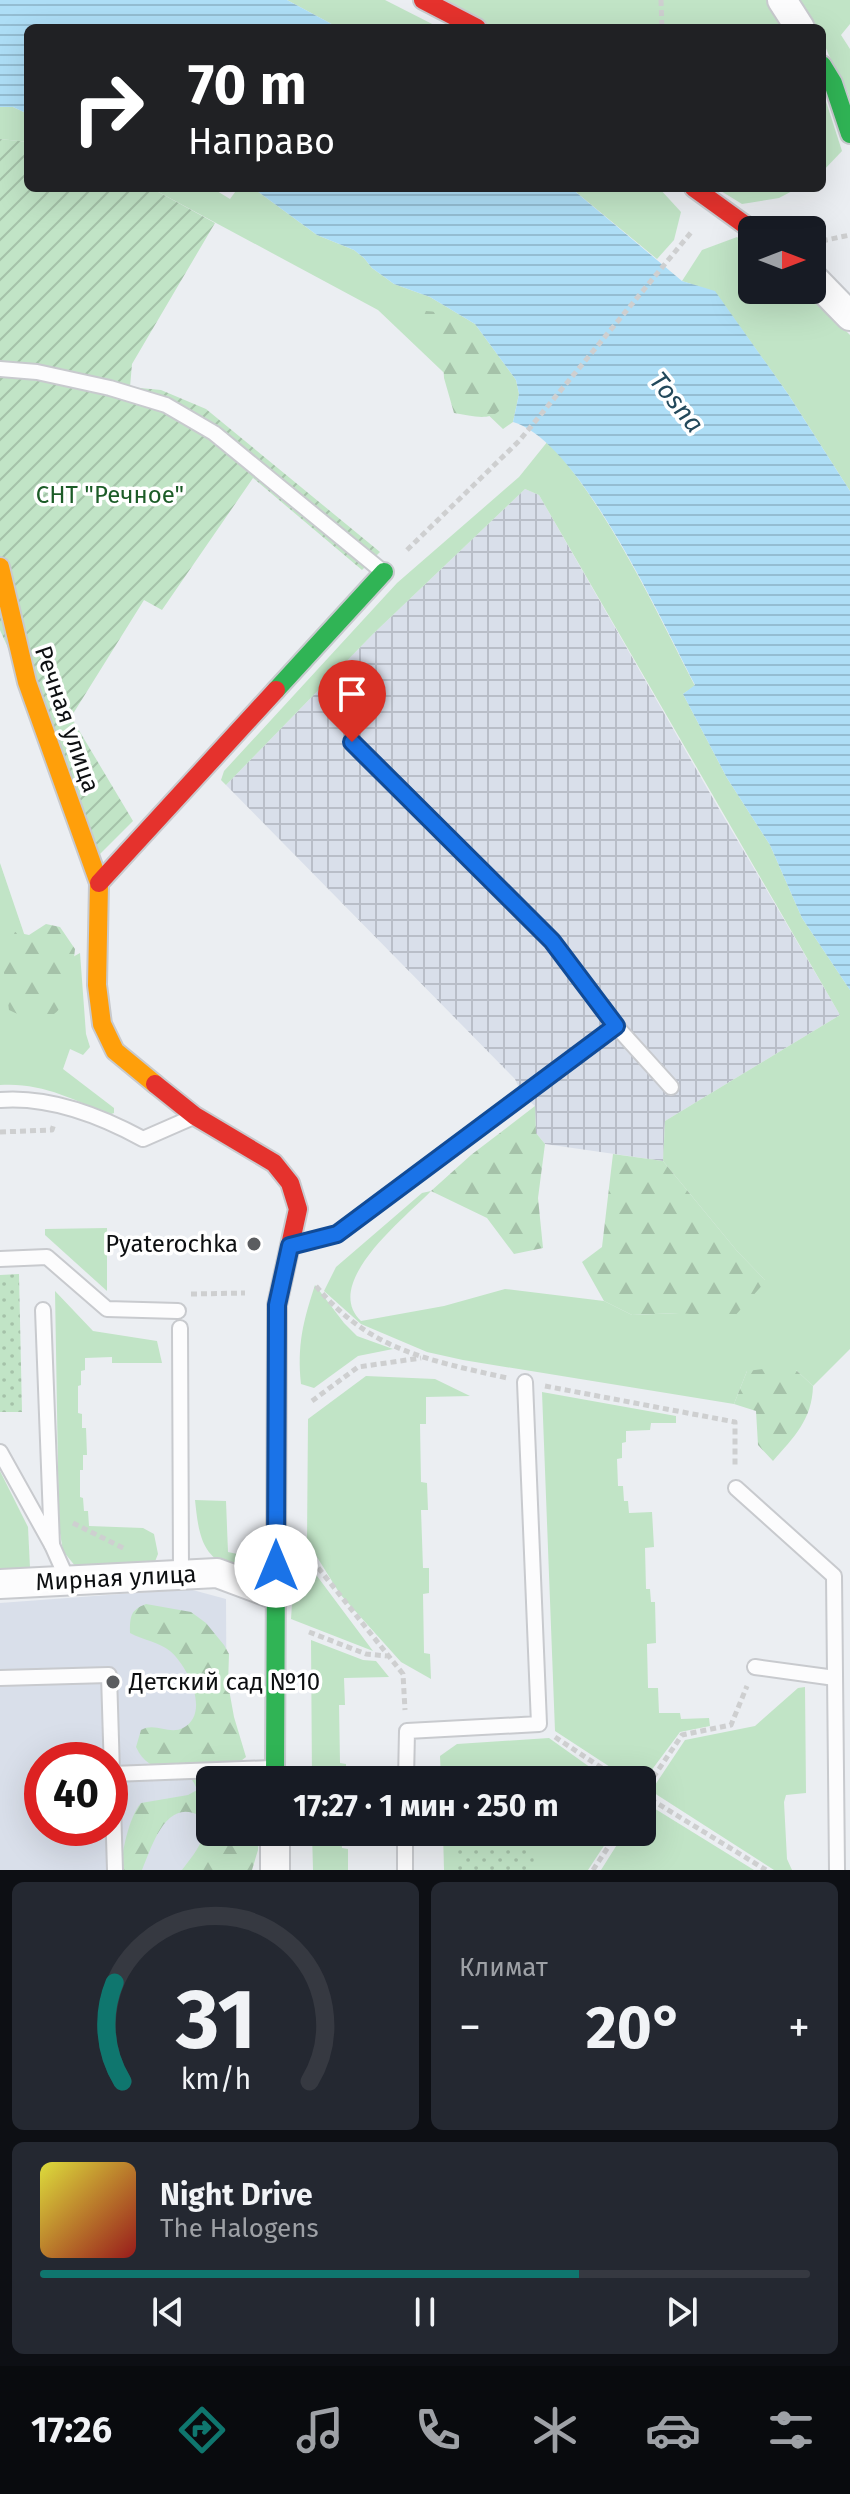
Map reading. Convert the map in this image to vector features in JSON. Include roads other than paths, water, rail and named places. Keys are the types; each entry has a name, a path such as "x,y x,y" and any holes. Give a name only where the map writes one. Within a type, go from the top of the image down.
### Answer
{"street":[{"path":"423,0 469,24"},
{"path":"782,0 797,24"},
{"path":"826,72 833,83 850,134"},
{"path":"700,192 738,220"},
{"path":"826,291 850,316"},
{"name":"Речная улица","path":"0,567 27,682 99,883"},
{"path":"275,1766 277,1305 298,1209 290,1183 274,1163 195,1116 115,1051 102,1024 97,985 99,883 384,572"},
{"name":"Мирная улица","path":"0,1584 217,1573 276,1607"},
{"path":"275,1846 275,1870"}],"lane":[{"path":"0,369 37,372 166,405 214,433 384,572"},
{"path":"352,742 552,941 616,1026 671,1087"},
{"path":"290,1246 337,1234 616,1026"},
{"path":"0,1100 22,1098 60,1105 113,1123 143,1139 195,1116"},
{"path":"0,1259 47,1257 107,1309 178,1311"},
{"path":"43,1310 52,1545"},
{"path":"180,1328 181,1575"},
{"path":"406,1766 407,1731 539,1724 525,1382"},
{"path":"0,1452 52,1545 68,1581"},
{"path":"736,1488 834,1576 837,1870"},
{"path":"755,1667 835,1678"},
{"path":"0,1678 109,1675 111,1742"},
{"path":"128,1774 196,1774"},
{"path":"114,1846 115,1870"},
{"path":"405,1846 405,1870"}],"water":[{"path":"0,0 287,0 332,24 24,24 24,112 13,107 0,107"},
{"name":"Tosna","path":"258,192 576,192 682,281 715,291 788,394 850,491 850,990 802,918 770,845 727,778 683,694 695,685 617,537 565,462 539,436 513,422 519,394 516,380 475,324 430,297 394,284 354,250 317,235"}],"place":[{"name":"Pyaterochka","path":"254,1244"},
{"name":"Детский сад №10","path":"113,1682"}],"park label":[{"name":"СНТ \"Речное\"","path":"110,495"}]}
